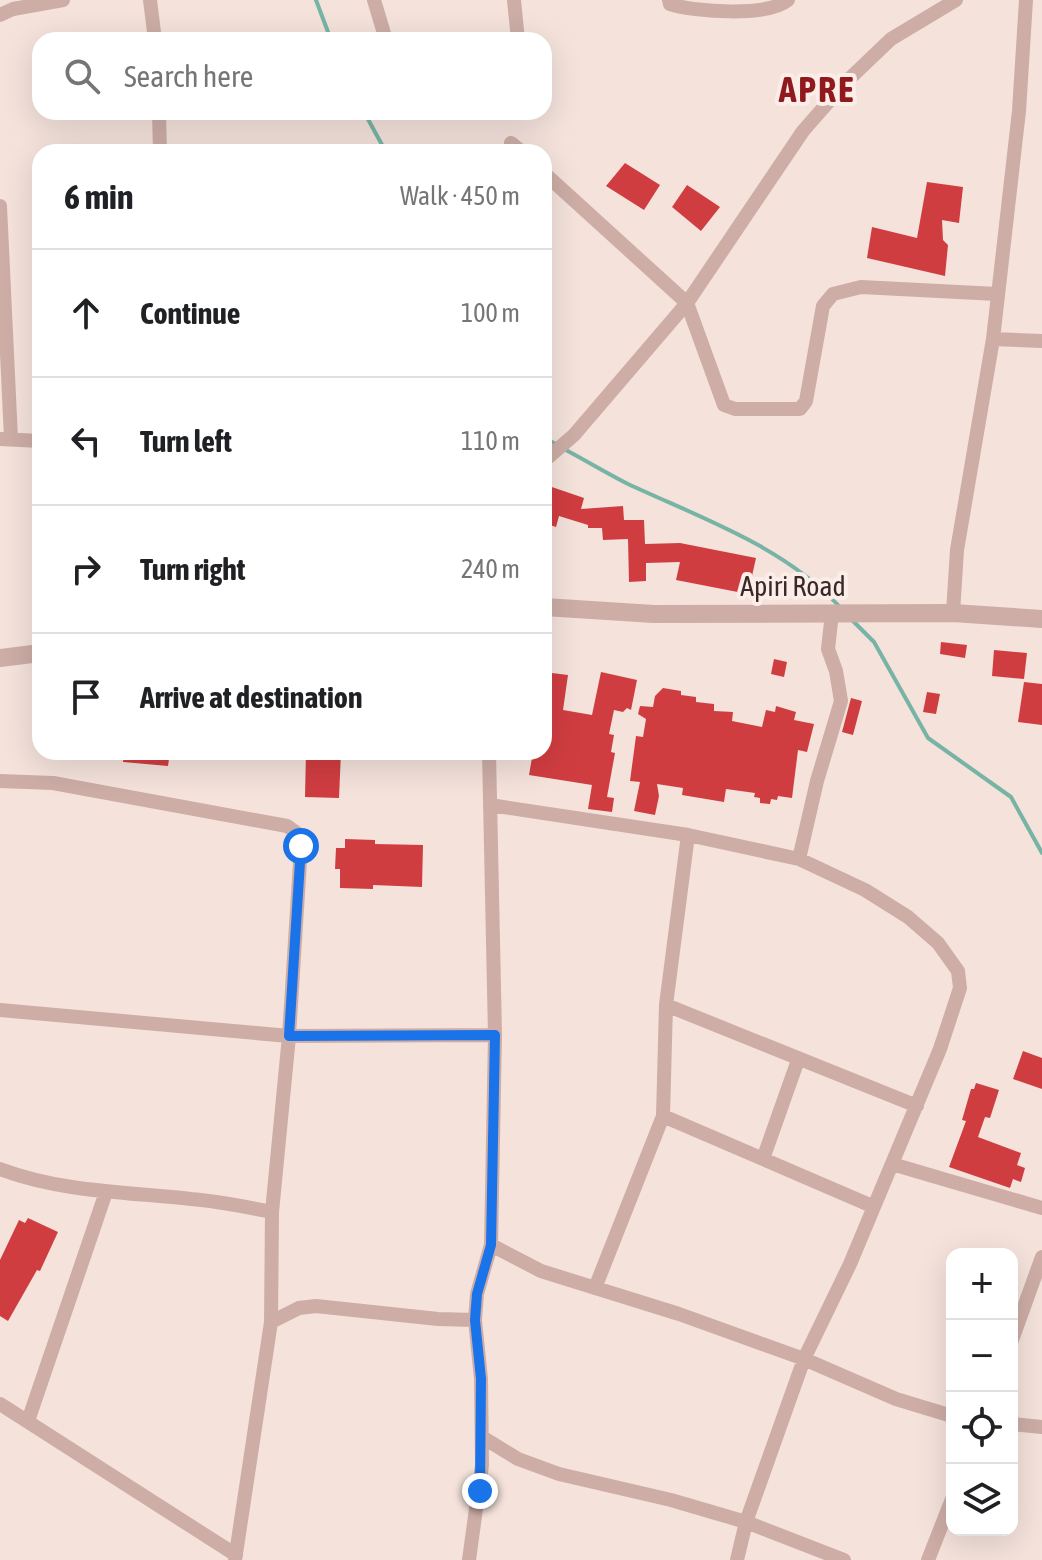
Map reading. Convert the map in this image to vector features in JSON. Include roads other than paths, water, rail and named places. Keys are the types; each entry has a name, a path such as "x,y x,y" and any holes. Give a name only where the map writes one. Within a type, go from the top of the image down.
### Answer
{"street":[{"path":"0,15 13,9 63,0"},
{"path":"150,0 154,32"},
{"path":"374,0 384,32"},
{"path":"514,0 517,32"},
{"path":"669,0 670,4 684,9 759,10 788,0"},
{"path":"552,454 574,435 687,303 803,131 891,39 956,0"},
{"path":"953,613 957,550 993,339 1019,111 1026,0"},
{"path":"159,120 160,144"},
{"path":"552,180 687,303 724,405 735,409 800,409 806,401 823,306 833,294 861,287 997,294"},
{"path":"0,206 6,439 32,441"},
{"path":"993,339 1042,341"},
{"name":"Apiri Road","path":"552,608 654,614 953,613 1042,619"},
{"path":"799,859 817,781 841,701 828,649 832,613"},
{"path":"0,658 32,654"},
{"path":"469,1560 480,1491 482,1437 481,1379 475,1320 477,1294 491,1245 495,1035 489,760"},
{"path":"0,781 53,783 287,826 298,834 301,846 289,1036 272,1212 271,1322 236,1557 0,1404"},
{"path":"490,805 688,835 799,859 865,890 908,917 938,943 958,971 960,988 940,1049 850,1264 804,1359 746,1522 737,1560"},
{"path":"595,1288 663,1116 666,1005 688,835"},
{"path":"666,1005 917,1106"},
{"path":"0,1010 289,1036 495,1035"},
{"path":"763,1159 798,1060"},
{"path":"663,1116 872,1206"},
{"path":"892,1164 1042,1208"},
{"path":"0,1169 58,1185 195,1199 272,1212"},
{"path":"28,1421 106,1192"},
{"path":"491,1245 541,1271 679,1314 804,1359 896,1399 946,1414"},
{"path":"1018,1323 1042,1257"},
{"path":"271,1322 299,1308 316,1306 475,1320"},
{"path":"1018,1425 1042,1427"},
{"path":"482,1437 518,1459 559,1474 671,1500 746,1522 844,1560"},
{"path":"928,1560 946,1514"}],"waterway":[{"path":"316,0 328,32"},
{"path":"368,120 382,144"},
{"path":"552,442 556,444"},
{"path":"564,449 628,484 767,550 793,566 839,606"},
{"path":"853,621 874,642 928,738 1011,797 1042,853"}],"district":[{"name":"APRE","path":"817,89"}]}
